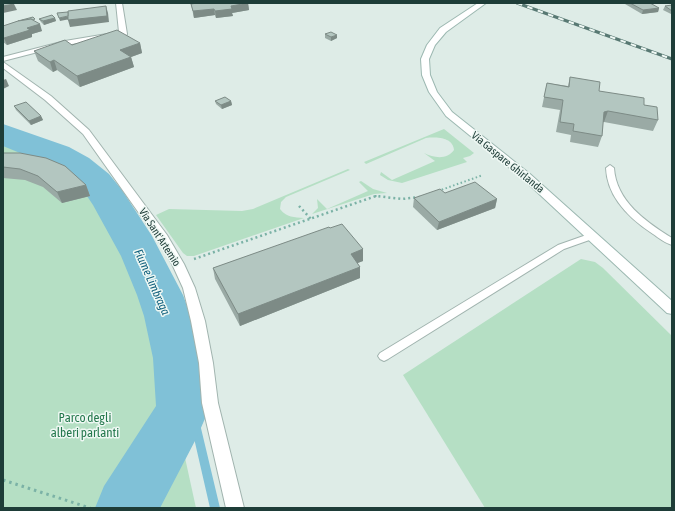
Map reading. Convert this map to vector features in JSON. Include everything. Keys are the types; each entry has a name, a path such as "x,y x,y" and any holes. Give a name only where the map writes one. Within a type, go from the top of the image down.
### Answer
{"street":[{"path":"3,59 65,42 123,34 119,3"},
{"name":"Via Gaspare Ghirlanda","path":"483,3 443,30 431,45 426,59 426,75 433,92 449,114 526,176 672,309"},
{"name":"Via Sant'Artemio","path":"3,64 56,105 86,132 163,238 178,264 189,288 198,322 206,363 210,403 235,508"}],"lane":[{"path":"610,168 612,183 619,196 632,211 653,230 672,242"},
{"path":"384,356 561,247 592,236"}],"path":[{"path":"431,193 483,175"},
{"path":"178,264 376,196 402,199 412,199 423,196"},
{"path":"299,206 310,219"},
{"path":"3,480 90,508"}],"green space":[{"path":"444,129 474,153 463,158 467,162 402,183 388,180 380,175 381,172 392,180 435,161 424,153 432,156 444,157 454,150 451,142 447,140 426,138 366,164 364,162"},
{"name":"Parco degli alberi parlanti","path":"3,139 36,152 74,170 84,177 92,186 150,302 162,359 167,416 182,444 196,508 3,508"},
{"path":"348,169 350,170 286,197 281,202 280,209 285,214 304,218 194,256 187,256 183,253 156,215 169,209 242,211 253,209"},
{"path":"361,181 373,189 387,193 374,194 312,214 318,208 317,199 327,209 368,191 359,182"},
{"path":"581,259 595,262 603,268 672,336 672,508 485,508 403,375"}],"building":[{"path":"3,3 14,3 14,4 3,6"},
{"path":"248,3 231,6 232,9 193,11 191,4"},
{"path":"630,3 650,3 659,8 643,10"},
{"path":"672,5 672,11 665,6"},
{"path":"106,6 107,16 68,20 68,11"},
{"path":"68,12 68,16 59,18 57,13"},
{"path":"52,15 55,18 43,21 39,19"},
{"path":"33,17 35,19 33,20 18,21"},
{"path":"31,19 40,24 27,28 30,30 4,38 3,37 3,26 18,21"},
{"path":"117,30 140,43 120,50 131,57 77,76 54,60 50,62 34,51 65,40 72,45"},
{"path":"331,32 337,35 331,37 325,34"},
{"path":"570,77 600,82 599,91 644,98 644,105 657,107 658,120 608,111 604,112 602,136 573,131 574,124 560,122 563,100 544,97 547,83 569,87"},
{"path":"225,97 231,101 221,105 215,101"},
{"path":"26,102 41,116 29,121 14,106"},
{"path":"3,153 20,153 46,158 65,166 86,185 57,192 38,176 20,169 3,167"},
{"path":"475,182 497,199 439,222 414,198 440,189 445,193"},
{"path":"342,224 363,249 351,254 360,267 238,314 213,268 329,227"}],"waterway":[{"name":"Fiume Limbraga","path":"3,134 46,150 76,165 96,182 105,193 132,236 152,275 168,316 178,358 183,395 182,410 126,508"},
{"path":"182,410 190,416 195,424 215,508"}],"railway":[{"path":"517,3 672,59"}]}
